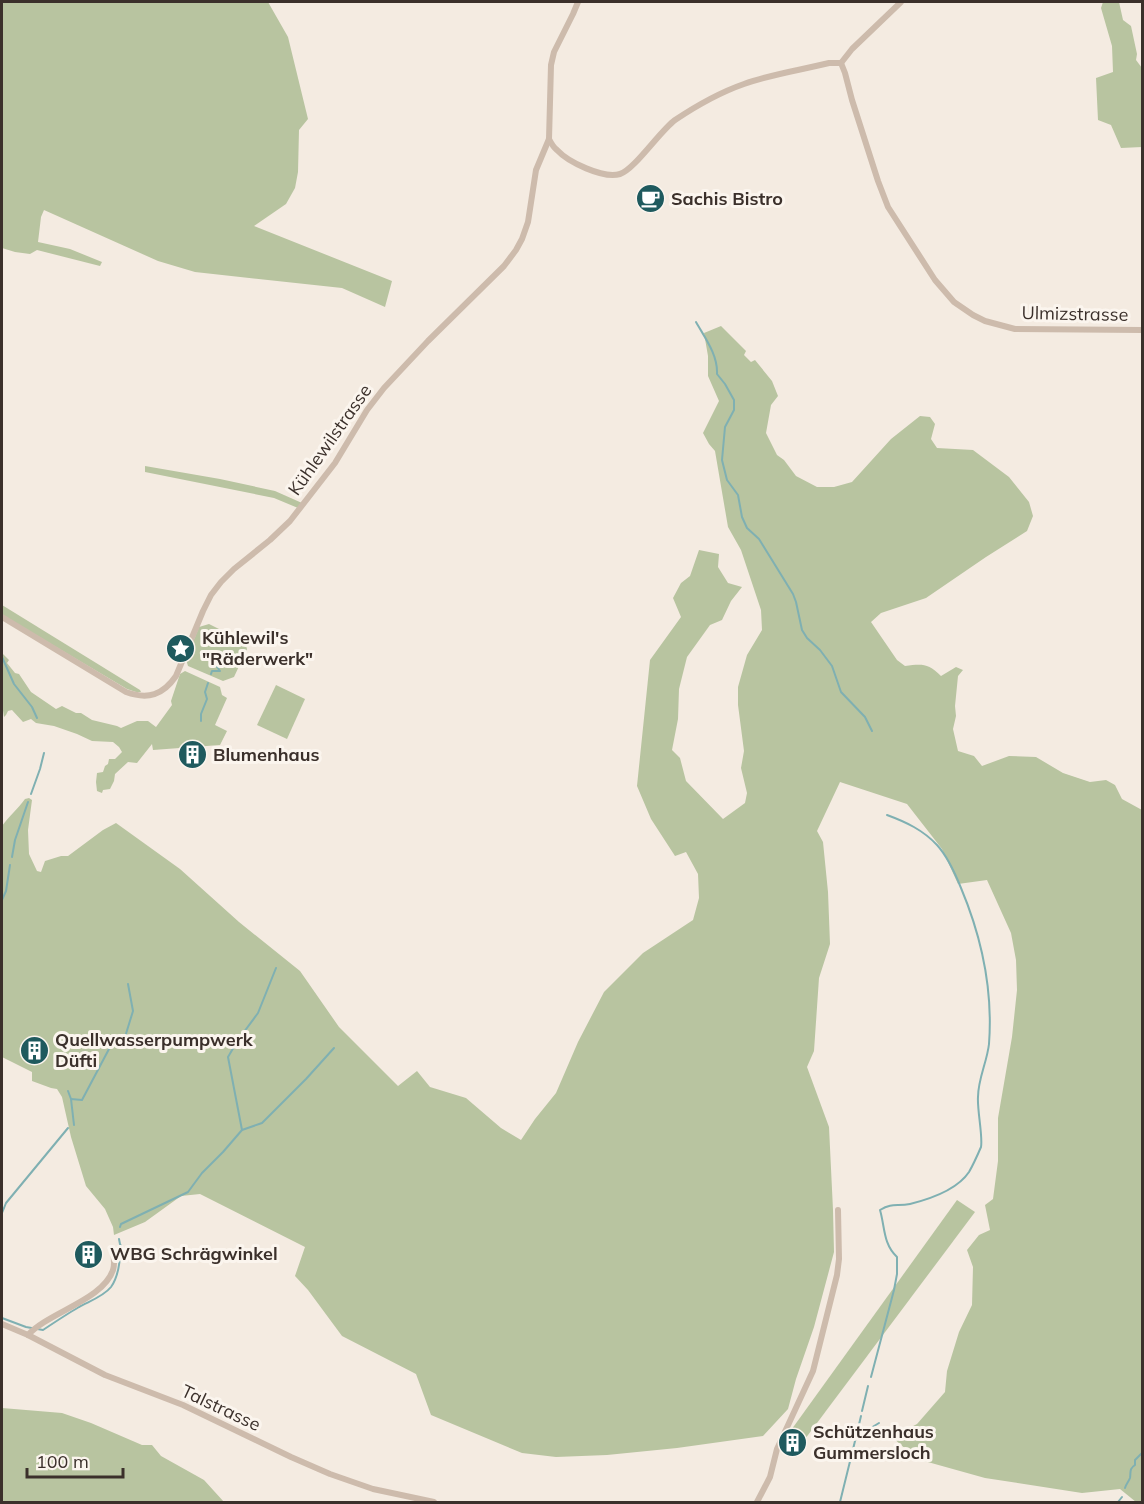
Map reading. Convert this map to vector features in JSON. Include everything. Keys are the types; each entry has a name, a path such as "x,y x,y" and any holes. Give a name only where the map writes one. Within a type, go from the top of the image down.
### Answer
{"street":[{"path":"578,2 554,52 551,65 549,139 560,153 579,164 600,173 614,175 628,169 673,122 736,87 829,63 841,63 852,49 901,2"},
{"name":"Ulmizstrasse","path":"841,63 888,207 942,290 954,302 973,315 994,324 1015,329 1143,330"},
{"name":"Kühlewilstrasse","path":"2,617 126,692 146,696 166,688 176,676 203,611 221,582 290,521 335,463 367,410 384,388 408,360 469,301 512,255 522,239 537,165 549,139"},
{"path":"542,156 550,152 560,153"},
{"path":"757,1503 770,1477 777,1449 813,1371 837,1275 838,1210"},
{"path":"32,1331 100,1288 114,1268 113,1252"},
{"name":"Talstrasse","path":"2,1324 32,1331 105,1375 183,1405 330,1474 373,1489 434,1503"}],"green space":[{"path":"2,2 268,2 288,37 308,119 299,130 298,172 295,188 286,204 254,226 392,281 385,307 342,288 195,272 158,261 44,210 38,242 70,249 102,262 100,266 37,250 30,254 2,248"},
{"path":"1103,2 1119,2 1123,20 1131,26 1137,54 1136,60 1142,68 1142,147 1121,148 1111,125 1098,120 1096,78 1113,72 1112,46 1101,8"},
{"path":"721,326 746,351 744,355 751,362 755,360 772,381 778,396 771,405 766,433 777,455 784,460 796,476 817,487 834,487 852,482 891,439 920,416 930,417 935,424 931,439 937,448 973,450 1009,477 1029,502 1033,516 1027,531 926,598 881,613 871,622 897,660 905,666 924,665 941,676 956,667 963,670 958,676 953,729 958,751 974,756 982,766 1009,756 1036,757 1063,773 1090,782 1106,780 1115,785 1122,799 1142,810 1142,1502 1136,1502 1120,1489 1082,1493 985,1478 917,1459 892,1437 917,1424 945,1392 947,1371 959,1332 972,1305 973,1267 967,1250 979,1235 990,1230 985,1205 993,1199 998,1161 998,1118 1012,1037 1017,990 1016,960 1011,933 987,880 958,884 942,849 907,804 840,782 817,831 823,842 830,944 819,978 814,1051 807,1067 829,1127 834,1252 814,1327 788,1409 763,1436 677,1448 556,1457 522,1453 431,1415 416,1374 342,1336 295,1276 305,1247 200,1194 181,1196 145,1222 114,1235 105,1209 86,1186 62,1097 57,1089 32,1081 32,1072 2,1057 2,826 25,799 29,798 32,800 28,830 29,854 37,871 41,872 45,861 68,856 116,823 180,869 239,922 300,971 339,1027 398,1086 417,1071 430,1087 466,1098 501,1128 521,1140 556,1093 578,1042 604,992 643,953 693,920 699,898 698,874 686,852 675,856 651,819 637,786 650,660 681,617 673,598 681,583 690,576 699,550 719,554 718,567 728,583 742,587 731,601 722,620 710,625 687,657 679,689 678,719 672,750 680,758 686,781 723,819 745,803 747,793 741,768 744,751 738,687 747,655 762,630 761,610 741,550 728,527 715,451 703,433 719,401 708,376 708,356 704,333"},
{"path":"145,466 275,491 302,503 298,508 274,498 145,472"},
{"path":"2,605 141,692 127,689 2,615"},
{"path":"209,624 245,642 247,649 234,677 223,681 188,666 186,659 199,627"},
{"path":"2,653 9,660 7,663 15,673 19,674 31,692 56,709 62,706 92,720 121,728 137,721 148,721 156,727 172,705 171,701 180,674 185,671 220,687 222,695 227,698 215,725 227,731 220,745 153,750 152,744 137,763 128,762 115,774 110,789 103,790 102,793 97,791 97,773 103,772 109,759 115,759 122,752 119,747 113,742 92,741 54,726 36,723 31,719 23,722 12,710 8,711 4,717"},
{"path":"276,685 305,699 287,739 257,725"},
{"path":"957,1200 975,1212 802,1443 789,1433"},
{"path":"2,1408 62,1413 142,1445 152,1445 161,1456 204,1480 224,1502 2,1502"}],"waterway":[{"path":"696,322 713,353 717,374 734,400 734,410 725,427 722,460 727,480 738,495 742,517 747,528 759,539 793,594 802,630 832,666 841,692 865,717 872,731"},
{"path":"211,674 212,671 220,671 215,664 221,663 222,656"},
{"path":"2,657 14,684 32,707 37,718"},
{"path":"201,721 201,714 207,699 205,692 208,683"},
{"path":"31,794 44,753"},
{"path":"12,857 15,840 28,802"},
{"path":"871,1377 897,1274 897,1257 889,1247 880,1210 888,1206 910,1204 934,1196 958,1184 969,1172 981,1147 978,1090 988,1051 990,1024 987,984 980,945 954,871 945,855 932,840 914,827 887,815"},
{"path":"2,900 6,891 10,865"},
{"path":"242,1130 228,1057 258,1013 276,968"},
{"path":"74,1125 71,1099 82,1100 109,1049 125,1037 133,1011 128,984"},
{"path":"120,1227 121,1224 188,1192 202,1173 242,1130 262,1123 334,1048"},
{"path":"68,1091 71,1099"},
{"path":"2,1213 6,1203 68,1128"},
{"path":"2,1318 26,1327 43,1330 105,1293 114,1283 120,1262 119,1239"},
{"path":"862,1411 868,1386"},
{"path":"856,1437 861,1416"},
{"path":"840,1502 856,1437 879,1423"},
{"path":"1125,1488 1135,1460 1142,1453"},
{"path":"1118,1502 1122,1497"}],"place":[{"name":"Sachis Bistro","path":"650,199"},
{"name":"Kühlewil's \"Räderwerk\"","path":"181,648"},
{"name":"Blumenhaus","path":"192,755"},
{"name":"Quellwasserpumpwerk Düfti","path":"34,1050"},
{"name":"WBG Schrägwinkel","path":"89,1254"},
{"name":"Schützenhaus Gummersloch","path":"792,1442"}]}
